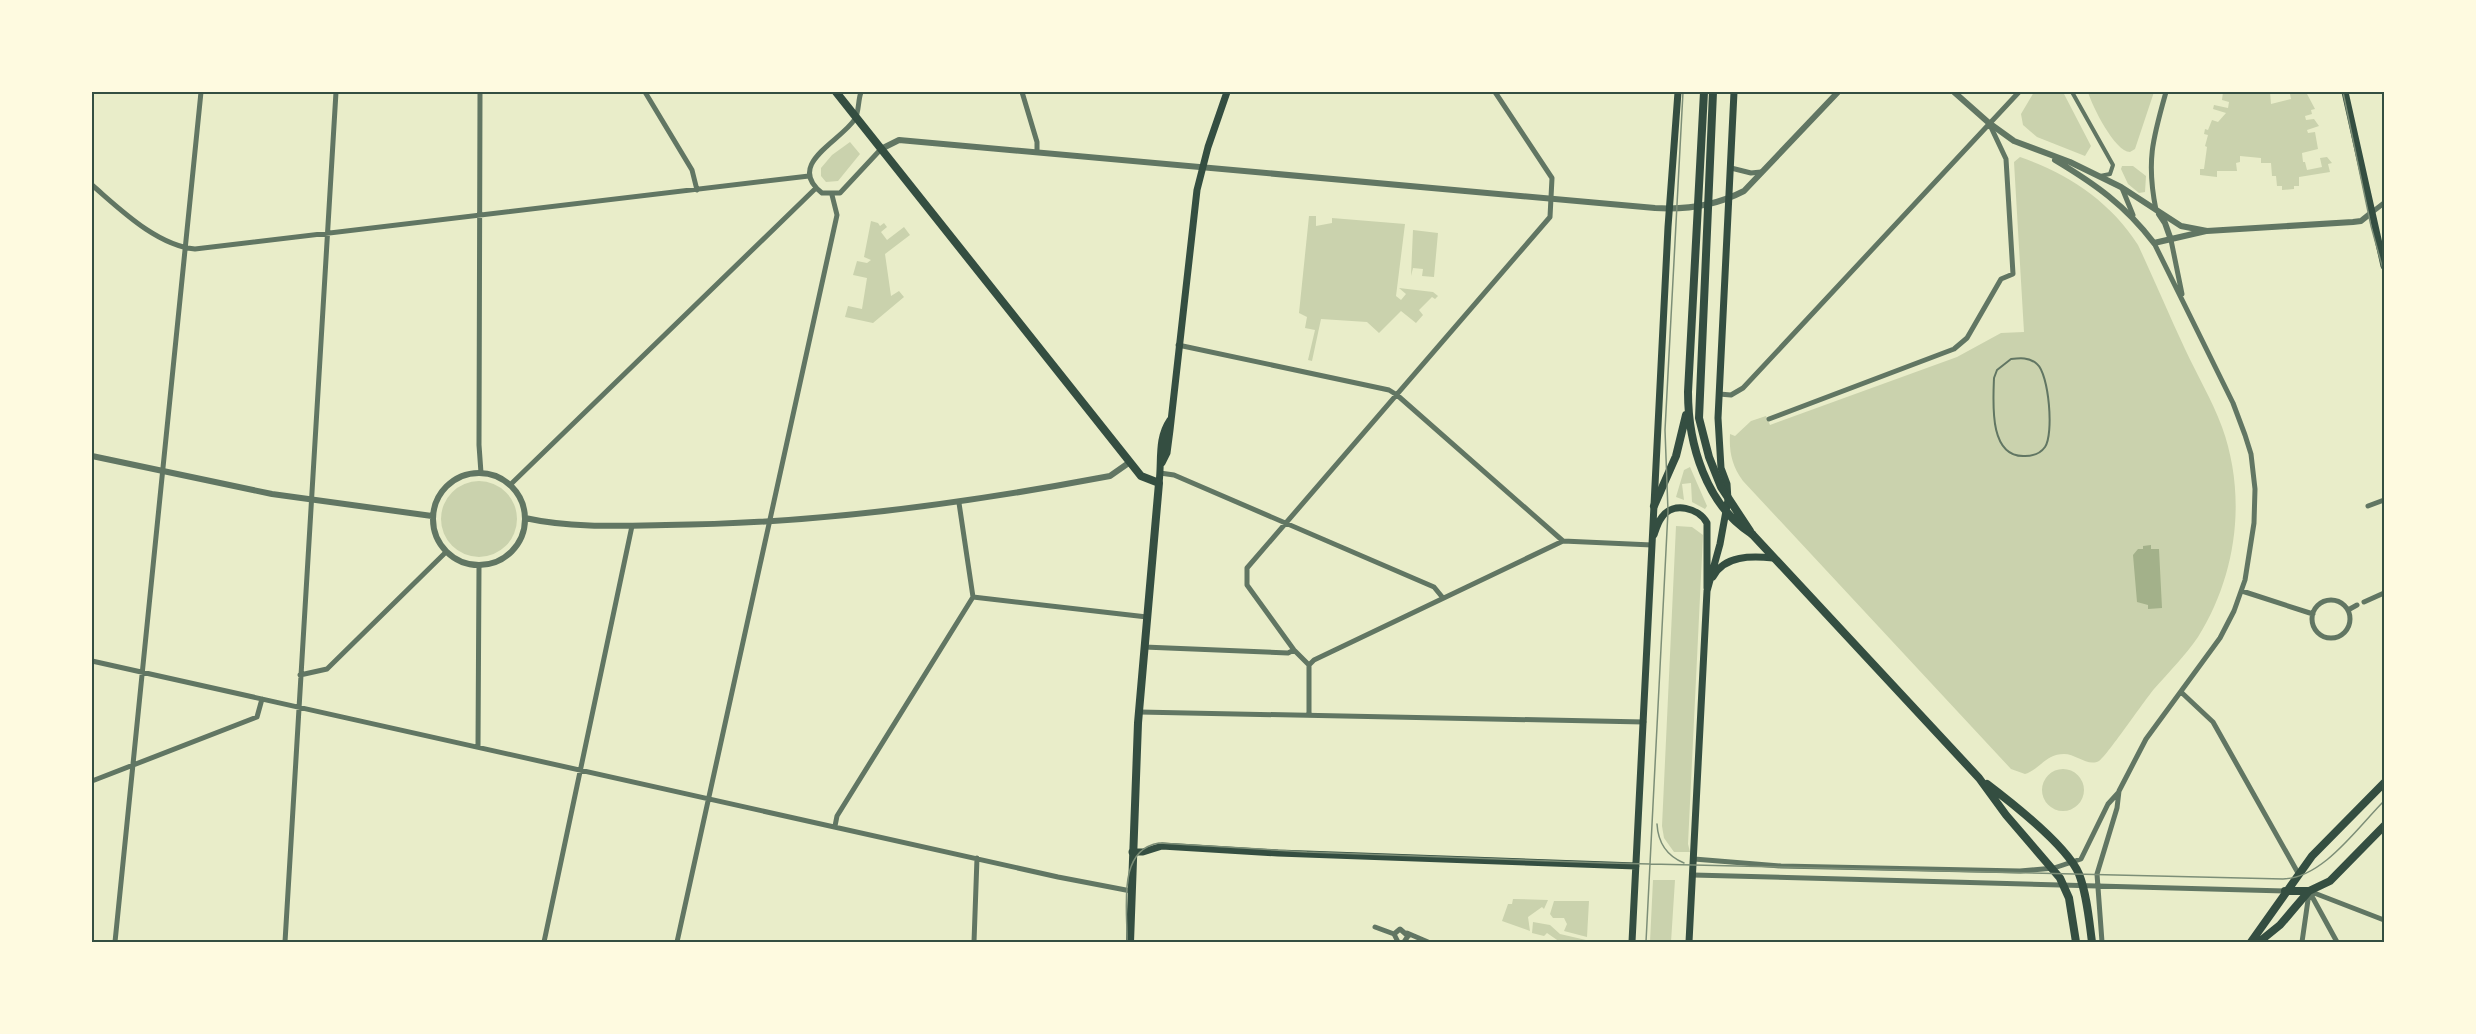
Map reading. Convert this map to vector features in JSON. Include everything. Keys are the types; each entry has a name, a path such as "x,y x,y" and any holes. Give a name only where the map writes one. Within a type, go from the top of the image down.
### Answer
{"main road":[{"path":"836,92 1141,476 1159,483"},
{"path":"1130,942 1139,712 1162,463 1160,453 1164,429 1170,420 1197,190 1227,92"},
{"path":"1632,942 1678,92"},
{"path":"1704,92 1699,418 1709,457 1728,500 1752,534 1979,778 2006,815 2054,868 2069,898 2076,942"},
{"path":"1654,507 1676,456 1688,406 1702,205 1713,92"},
{"path":"1707,591 1728,500 1727,484 1721,468 1719,394 1734,92"},
{"path":"2345,92 2385,266"},
{"path":"1688,406 1700,460 1713,492 1726,514 1752,534"},
{"path":"1653,541 1661,518 1672,509 1683,508 1704,517 1707,523 1705,577 1707,591 1689,942"},
{"path":"1707,591 1716,572 1723,565 1750,555 1773,558"},
{"path":"1979,778 2016,807 2073,864 2082,885 2092,942"},
{"path":"2251,942 2312,856 2385,783"},
{"path":"2259,942 2280,925 2309,891 2333,879 2385,825"},
{"path":"1132,852 1143,852 1162,846 1278,853 1636,866"},
{"path":"2298,873 2309,891"},
{"path":"2285,891 2309,891"}],"street":[{"path":"115,942 135,765 201,92"},
{"path":"285,942 336,92"},
{"path":"480,92 479,445 481,473"},
{"path":"645,92 692,170 697,190"},
{"path":"861,92 856,117 812,162 809,176 822,193 832,195 840,193 881,149 899,140 1671,208 1729,199 1744,191 1838,92"},
{"path":"1022,92 1037,142 1037,151"},
{"path":"1309,665 1294,650 1245,580 1246,568 1550,217 1552,178 1495,92"},
{"path":"1954,92 1989,123 2014,141 2121,187 2181,226 2206,231"},
{"path":"1719,394 1731,395 1743,388 2019,92"},
{"path":"2072,92 2113,165 2110,174 2098,176"},
{"path":"2166,92 2151,147 2152,190 2156,210 2165,223 2171,240 2183,299"},
{"path":"1769,419 1954,349 1967,338 2001,279 2013,274 2006,159 1989,123"},
{"path":"2043,153 2080,175 2133,215"},
{"path":"1731,168 1750,173 1761,172"},
{"path":"92,185 162,238 186,248 327,234 809,176"},
{"path":"1694,859 1841,867 2020,871 2054,868 2073,864 2081,859 2108,804 2119,791 2146,739 2220,638 2242,591 2252,547 2254,523 2251,454 2233,403 2154,243 2133,215 2121,187"},
{"path":"510,485 816,188"},
{"path":"677,942 837,215 832,195"},
{"path":"2154,243 2206,231 2361,221 2385,203"},
{"path":"1178,345 1383,387 1397,394 1563,541"},
{"path":"92,456 226,486 432,516"},
{"path":"525,518 551,523 632,526 770,521 959,503 1110,476 1130,462"},
{"path":"1160,472 1174,475 1287,522 1434,587 1443,598"},
{"path":"481,473 497,477 510,485 521,500 525,518 521,537 510,554 499,561 479,566 458,561 446,552 436,538 432,516 436,500 445,487 465,475 481,473"},
{"path":"2368,506 2385,500"},
{"path":"835,826 837,816 973,597 959,503"},
{"path":"544,942 632,526"},
{"path":"1309,714 1309,665 1314,660 1563,541 1653,541"},
{"path":"300,675 327,669 446,552"},
{"path":"478,746 479,566"},
{"path":"2242,591 2313,614"},
{"path":"2364,602 2385,593"},
{"path":"973,597 1147,617"},
{"path":"2325,602 2341,603 2348,610 2348,627 2334,638 2317,632 2312,624 2313,614 2317,607 2325,602"},
{"path":"2348,610 2357,604"},
{"path":"1144,647 1288,653 1294,650"},
{"path":"92,661 1131,891"},
{"path":"2181,692 2213,722 2298,873"},
{"path":"92,781 257,717 262,699"},
{"path":"1139,712 1644,722"},
{"path":"2102,942 2097,876 2101,853 2117,808 2119,791"},
{"path":"974,942 977,858"},
{"path":"1693,875 2285,891"},
{"path":"2309,891 2385,920"},
{"path":"2302,942 2309,891"},
{"path":"2309,891 2337,942"},
{"path":"1375,927 1394,934 1398,942"},
{"path":"1394,934 1400,929 1428,942"},
{"path":"1404,942 1407,933"}],"lane":[{"path":"2011,359 2028,359 2042,369 2045,377 2049,428 2047,445 2041,452 2031,456 2016,457 2008,454 2000,444 1994,387 1997,370 2011,359"}],"shaded area":[{"path":"2034,92 2063,92 2091,146 2085,156 2037,137 2023,125 2021,114"},
{"path":"2088,92 2154,92 2135,149 2130,152 2124,150 2111,137"},
{"path":"2223,92 2270,92 2271,104 2291,99 2290,94 2306,92 2315,109 2311,110 2312,114 2305,116 2306,120 2314,119 2319,126 2307,130 2308,133 2315,132 2318,149 2302,153 2303,162 2307,170 2322,167 2320,158 2327,157 2332,163 2328,164 2330,172 2299,177 2299,186 2282,190 2282,186 2277,186 2276,176 2272,176 2271,163 2261,163 2261,158 2240,156 2240,162 2236,163 2237,171 2217,171 2217,177 2200,175 2200,169 2204,169 2207,147 2205,146 2208,135 2204,134 2205,129 2208,130 2212,120 2218,122 2226,113 2213,109 2214,105 2228,108 2229,102 2222,100"},
{"path":"850,142 860,154 838,181 826,182 821,176 821,168 832,155"},
{"path":"2020,157 2055,172 2087,191 2114,215 2138,245 2222,427 2230,453 2236,507 2234,535 2222,588 2211,613 2188,651 2154,689 2099,761 2086,761 2064,754 2052,756 2025,774 2011,769 1743,481 1734,464 1730,441 1730,434 1735,436 1751,421 1766,416 1770,425 1957,357 2001,333 2024,332 2014,162"},
{"path":"2122,166 2133,166 2146,176 2145,192 2139,193 2128,184 2121,169"},
{"path":"1309,216 1316,216 1316,226 1332,223 1332,218 1405,224 1396,296 1401,300 1406,294 1399,288 1433,292 1438,296 1435,299 1432,297 1419,310 1423,315 1416,323 1401,311 1379,333 1367,322 1321,319 1312,361 1308,360 1315,330 1305,328 1307,317 1299,313"},
{"path":"871,221 880,226 884,223 887,227 881,232 887,240 904,227 910,235 885,254 891,296 899,291 904,297 873,323 845,317 848,306 862,309 867,278 853,275 857,261 867,263 871,260 864,257"},
{"path":"1413,230 1438,233 1434,277 1422,276 1423,269 1413,268 1411,276"},
{"path":"1690,467 1707,506 1705,509 1692,502 1691,483 1682,484 1684,500 1676,497 1684,470"},
{"path":"479,481 493,484 506,492 514,505 517,519 514,533 506,546 493,554 479,557 465,554 452,546 444,533 441,519 444,505 452,492 465,484"},
{"path":"1676,526 1692,527 1703,535 1688,844 1690,852 1674,852 1664,838 1662,826"},
{"path":"2151,545 2151,549 2159,549 2162,608 2148,609 2148,605 2137,602 2133,555 2138,549 2143,549 2143,546"},
{"path":"2063,769 2071,770 2078,775 2083,782 2083,798 2078,805 2071,810 2063,811 2055,810 2048,805 2043,798 2042,790 2043,782 2048,775 2055,770"},
{"path":"1653,880 1675,880 1671,942 1650,942"},
{"path":"1513,899 1548,900 1544,909 1542,907 1528,917 1530,931 1502,921 1508,904 1512,904"},
{"path":"1554,901 1589,901 1587,937 1564,931 1567,924 1564,918 1553,918 1550,914"},
{"path":"1533,922 1550,925 1560,934 1587,942 1560,942 1547,933 1544,936 1532,933"}],"tram line":[{"path":"1646,942 1668,511 1665,430 1683,92"},
{"path":"2343,92 2371,226 2384,273"},
{"path":"1127,942 1126,898 1130,869 1136,857 1145,848 1159,843 1307,852 1607,863 2283,879 2298,876 2325,861 2384,801"},
{"path":"1657,824 1664,848 1684,863"}]}
